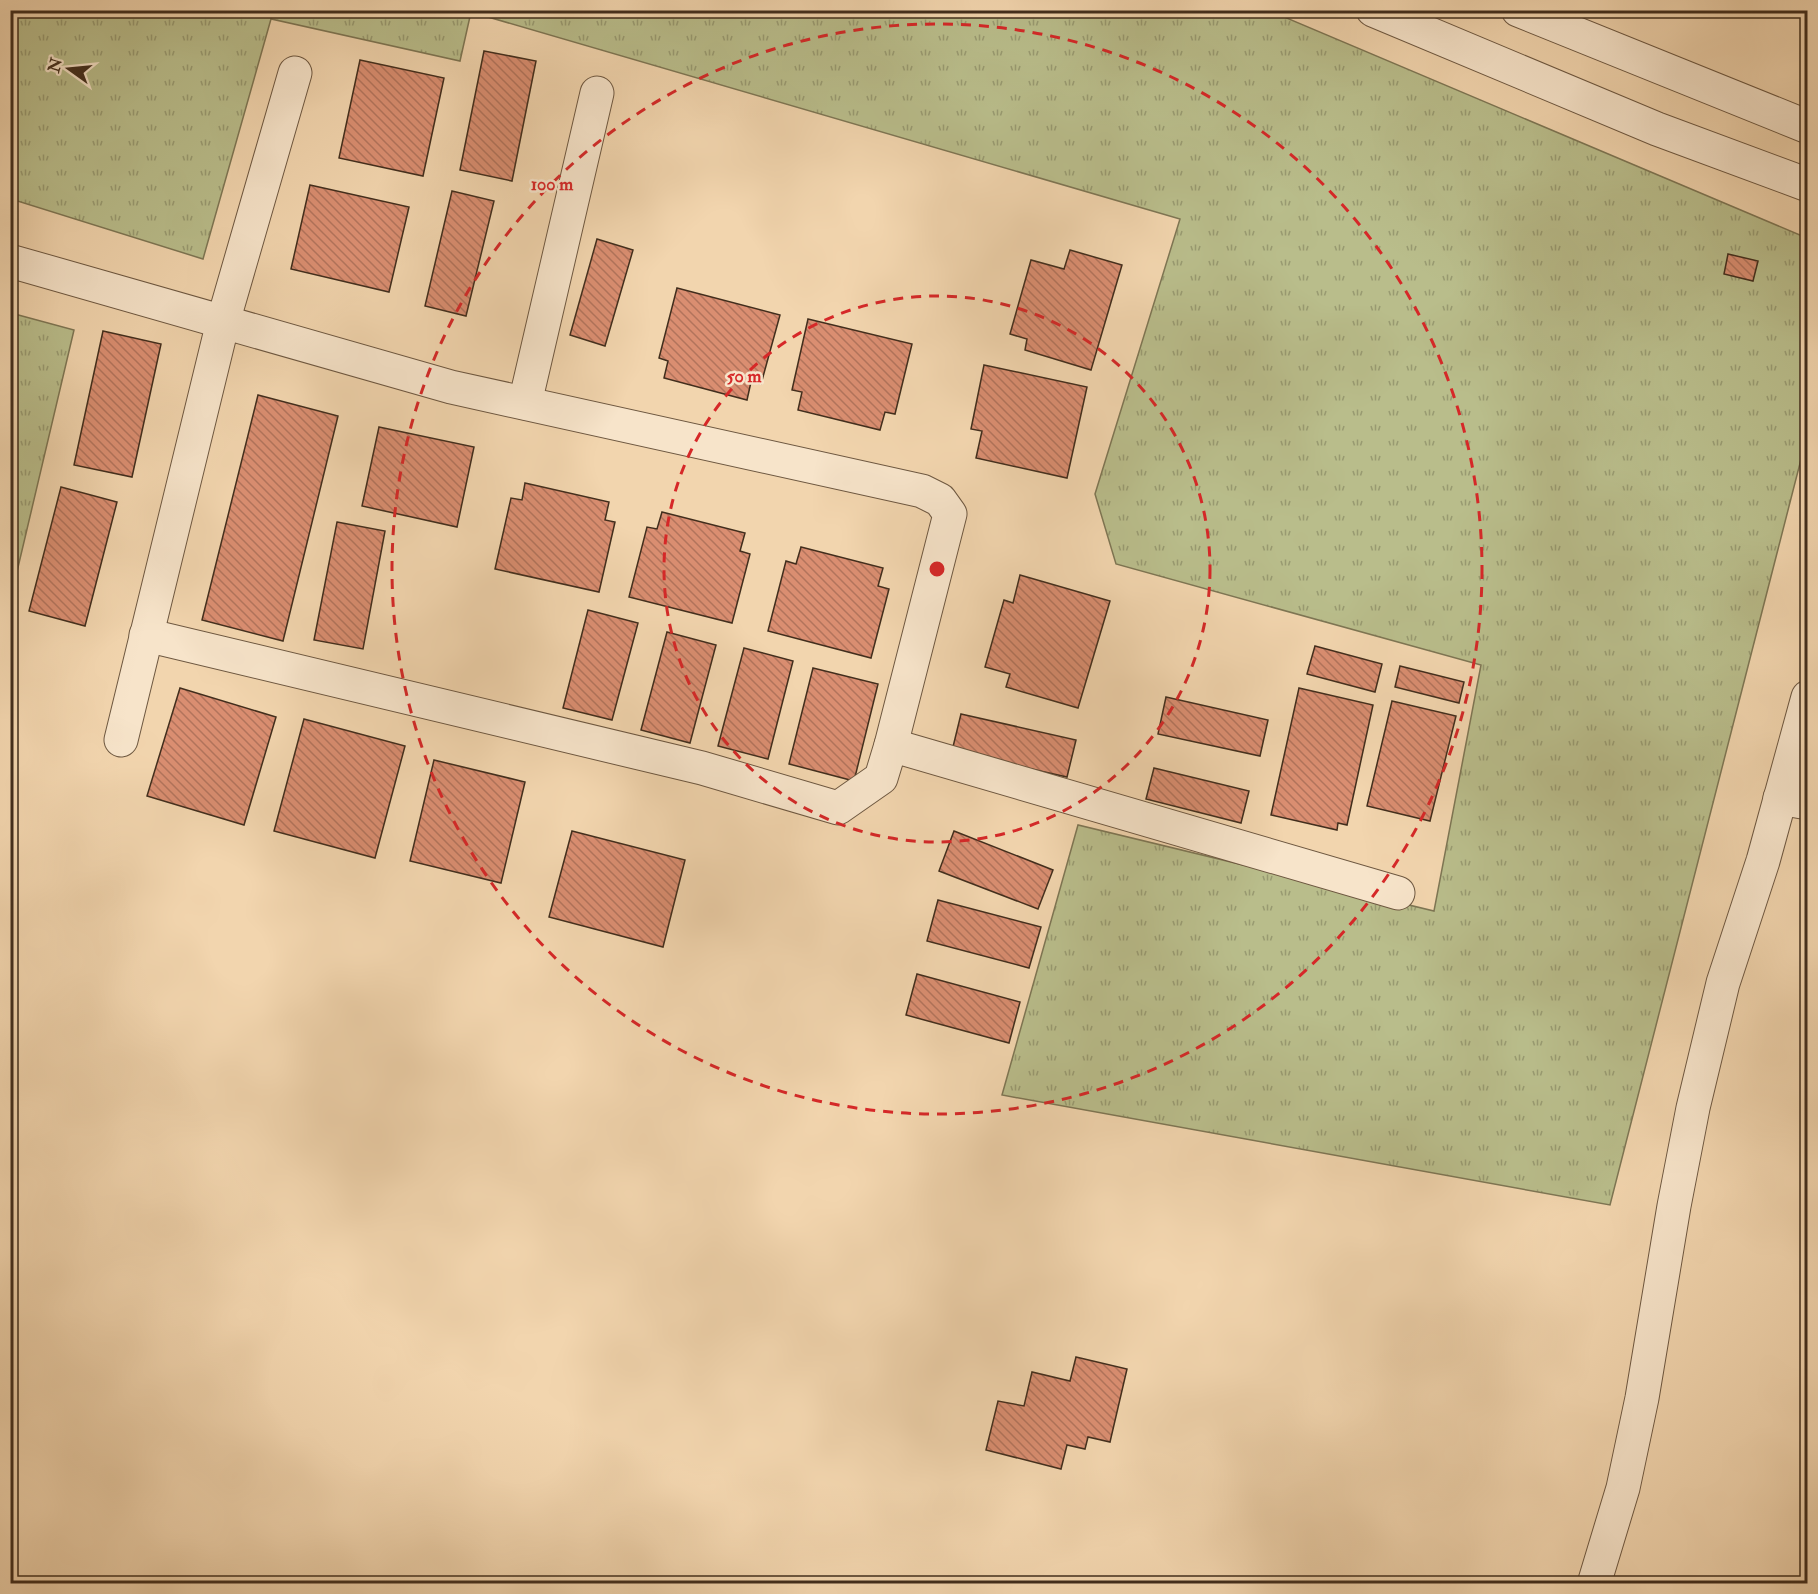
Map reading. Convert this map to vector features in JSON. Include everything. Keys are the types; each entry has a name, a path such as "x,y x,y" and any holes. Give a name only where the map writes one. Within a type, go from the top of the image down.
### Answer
{"street":[{"path":"1373,10 1657,129 1808,185"},
{"path":"1518,10 1808,127"},
{"path":"120,740 222,322 295,73"},
{"path":"525,403 597,93"},
{"path":"10,261 452,387 922,491 940,500 950,514 891,745 880,778 838,808 702,768 146,635"},
{"path":"1594,1584 1625,1477 1642,1398 1674,1206 1696,1096 1723,983 1763,861 1794,801 1808,697"},
{"path":"891,745 1398,893"}],"green space":[{"path":"10,11 1270,11 1807,238 1807,436 1610,1205 1002,1095 1078,825 1434,911 1481,665 1116,564 1095,494 1180,219 471,12 460,61 271,19 203,259 11,199"},
{"path":"10,313 74,330 11,597"}],"building":[{"path":"484,51 536,61 512,181 460,170"},
{"path":"360,60 444,78 423,176 339,158"},
{"path":"310,185 409,207 389,292 291,269"},
{"path":"452,191 494,201 466,316 425,306"},
{"path":"597,239 633,250 605,346 570,335"},
{"path":"1070,250 1122,265 1091,370 1025,350 1027,339 1010,334 1031,260 1064,269"},
{"path":"1728,254 1758,261 1753,281 1724,274"},
{"path":"677,288 780,315 761,384 751,382 747,400 664,378 668,361 659,358"},
{"path":"808,319 912,344 895,414 885,412 880,430 798,410 802,392 792,390"},
{"path":"103,331 161,344 132,477 74,465"},
{"path":"984,365 1087,387 1067,478 976,458 982,431 971,429"},
{"path":"258,395 338,416 283,641 202,620"},
{"path":"379,427 474,447 457,527 362,506"},
{"path":"525,483 609,502 605,520 615,522 599,592 495,569 511,498 522,500"},
{"path":"61,487 117,502 85,626 29,611"},
{"path":"662,512 745,533 740,551 750,554 732,623 629,597 647,527 657,529"},
{"path":"337,522 385,531 363,649 314,640"},
{"path":"801,547 883,568 878,586 889,589 871,658 768,631 786,561 796,564"},
{"path":"1020,575 1110,601 1078,708 1006,687 1010,674 985,667 1004,600 1013,603"},
{"path":"588,610 638,623 612,720 563,708"},
{"path":"667,632 716,645 690,743 641,730"},
{"path":"1315,646 1382,664 1375,692 1307,674"},
{"path":"744,648 793,661 768,759 718,746"},
{"path":"1400,666 1464,682 1459,703 1395,687"},
{"path":"813,668 878,684 854,781 789,764"},
{"path":"180,688 276,717 244,825 147,796"},
{"path":"1299,688 1373,705 1347,825 1338,823 1337,830 1271,815"},
{"path":"1166,697 1268,720 1260,756 1158,734"},
{"path":"1392,701 1456,716 1430,821 1367,806"},
{"path":"961,714 1076,740 1067,777 952,751"},
{"path":"304,719 405,746 375,858 274,831"},
{"path":"434,760 525,782 501,883 410,861"},
{"path":"1154,768 1249,791 1241,823 1146,799"},
{"path":"572,831 685,860 663,947 549,917"},
{"path":"954,831 1053,870 1038,909 939,871"},
{"path":"938,900 1041,927 1029,968 927,941"},
{"path":"917,974 1020,1002 1009,1043 906,1015"},
{"path":"1076,1357 1127,1369 1110,1442 1088,1437 1085,1449 1067,1445 1061,1469 986,1450 998,1401 1024,1406 1032,1372 1070,1381"}]}
